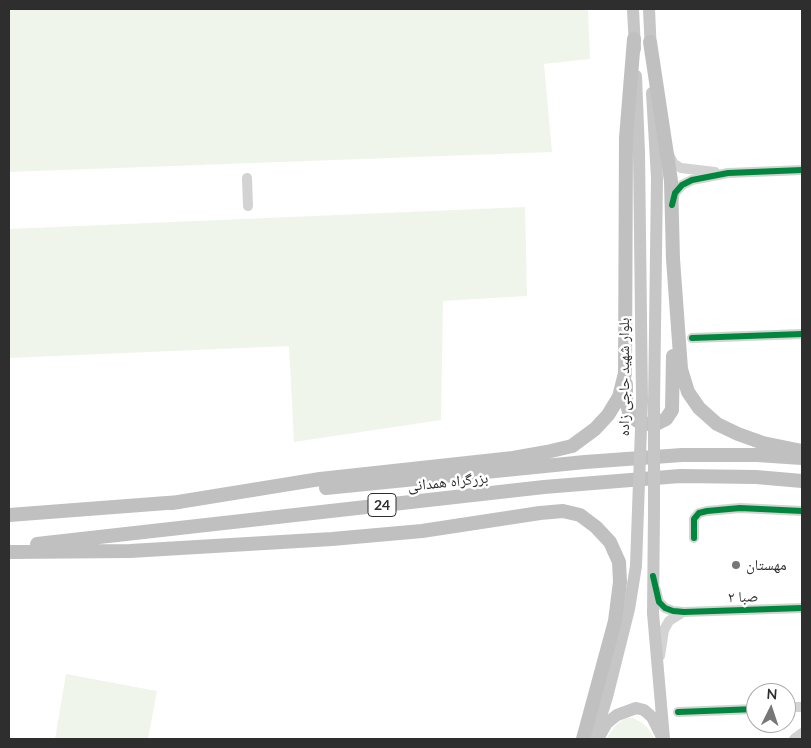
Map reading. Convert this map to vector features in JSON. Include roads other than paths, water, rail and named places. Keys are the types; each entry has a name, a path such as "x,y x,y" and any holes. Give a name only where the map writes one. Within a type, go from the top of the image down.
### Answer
{"highway":[{"path":"634,39 626,138 626,401 633,418 641,423 650,424 666,419 672,410 673,259 671,181 650,42"},
{"path":"673,259 681,369 688,392 699,408 717,424 763,443 802,451"},
{"path":"172,503 320,479 513,458 572,446 595,429 608,415 618,397 626,373"},
{"name":"بزرگراه همدانی","path":"9,515 172,503 585,462 682,455 757,455 802,458"},
{"name":"بزرگراه همدانی","path":"9,547 534,488 680,476 756,477 802,481"},
{"path":"9,552 130,551 340,539 422,531 540,513 563,511 580,515 596,526 610,542 619,562 620,582 615,621 583,739"}],"main road":[{"name":"بلوار شهید حاجی زاده","path":"595,739 629,609 636,566 642,401 639,152 633,9"},
{"name":"بلوار شهید حاجی زاده","path":"649,9 658,178 652,613 663,739"},
{"path":"595,739 607,723 617,715 636,708 644,710 652,717 663,739"}],"street":[{"path":"666,143 674,164 680,168 728,174"},
{"path":"672,205 675,193 682,185 692,180 728,174 802,170"},
{"path":"247,178 248,206"},
{"path":"692,338 802,334"},
{"path":"694,538 694,520 699,513 707,511 740,508 802,511"},
{"path":"654,576 659,602 665,608 684,612"},
{"name":"صبا ۲","path":"684,612 802,608"},
{"path":"658,676 664,630 669,621 684,612"},
{"path":"678,712 746,709"},
{"path":"794,739 802,733"}],"place":[{"name":"مهستان","path":"736,565"}]}
